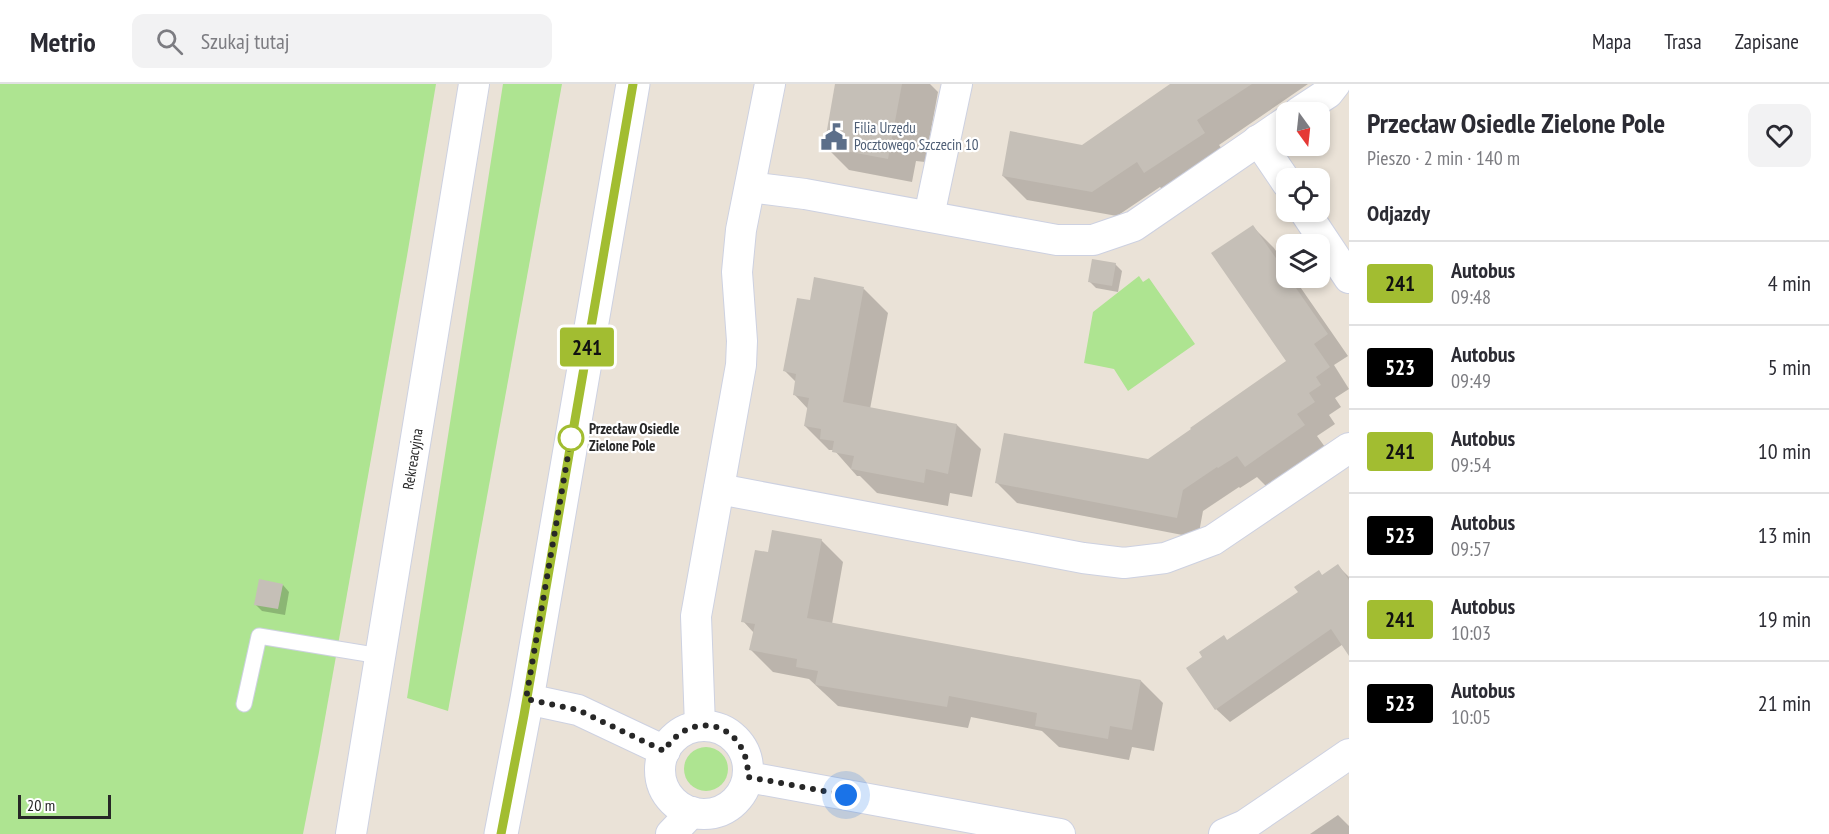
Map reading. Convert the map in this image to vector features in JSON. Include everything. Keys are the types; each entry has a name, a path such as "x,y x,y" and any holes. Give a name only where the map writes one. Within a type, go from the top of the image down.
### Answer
{"street":[{"name":"Rekreacyjna","path":"351,834 474,84"},
{"path":"501,834 633,84"},
{"path":"700,726 696,616 741,365 742,341 737,272 741,230 770,84"},
{"path":"929,216 957,84"},
{"path":"1314,102 1328,93 1335,84"},
{"path":"750,187 929,216 1057,240 1093,240 1134,226 1276,128"},
{"path":"1258,140 1277,168"},
{"path":"1312,222 1349,278"},
{"path":"719,489 1083,558 1124,562 1165,558 1213,540 1349,448"},
{"path":"526,699 578,710 664,751"},
{"path":"700,726 713,726 737,739 748,764 748,777 741,794 728,807 705,814 681,807 671,798 664,788 661,770 664,751 675,737 700,726"},
{"path":"1224,834 1245,825 1349,754"},
{"path":"748,777 977,826 1060,834"},
{"path":"671,834 692,812"}],"lane":[{"path":"244,704 259,636 380,656"}],"green space":[{"path":"0,84 436,84 303,834 0,834"},
{"path":"503,84 562,84 448,711 407,698"},
{"path":"1139,276 1143,282 1149,278 1195,344 1128,391 1114,369 1084,363 1093,312"},
{"path":"706,747 715,748 722,753 727,760 727,778 722,785 715,790 706,791 697,790 690,785 685,778 684,769 685,760 690,753 697,748"}],"building":[{"path":"835,84 902,84 888,159 824,147"},
{"path":"1170,84 1252,84 1197,120 1205,133 1144,173 1137,162 1092,192 1002,176 1010,131 1082,145"},
{"path":"1253,225 1276,258 1276,288 1296,288 1328,334 1314,344 1330,367 1316,377 1321,385 1309,393 1315,402 1297,414 1305,425 1245,467 1237,456 1183,490 1177,518 995,483 1004,433 1148,459 1286,361 1211,253"},
{"path":"1092,259 1116,263 1112,286 1088,282"},
{"path":"814,277 864,287 843,402 957,424 948,474 926,469 924,483 851,469 854,456 832,452 834,441 820,439 821,429 804,426 809,398 793,395 796,374 783,371 797,298 810,300"},
{"path":"772,530 822,539 807,618 1141,680 1132,730 1110,726 1108,739 1035,726 1037,713 949,696 947,707 815,685 818,671 796,667 797,659 749,650 755,624 741,622 748,585 755,550 768,552"},
{"path":"1338,564 1349,580 1349,656 1331,629 1215,710 1186,668 1202,657 1199,652 1224,635 1227,640 1298,592 1294,587 1319,570 1322,575"},
{"path":"259,579 283,584 278,609 254,605"}],"bus line":[{"name":"241","path":"501,834 524,715 633,84"}],"place":[{"name":"Filia Urzędu Pocztowego Szczecin 10","path":"834,137"},
{"name":"Przecław Osiedle Zielone Pole","path":"571,438"}],"route":[{"path":"571,438 526,699 578,710 664,751 682,732 700,726 713,726 737,739 748,764 748,777 846,795"}]}
